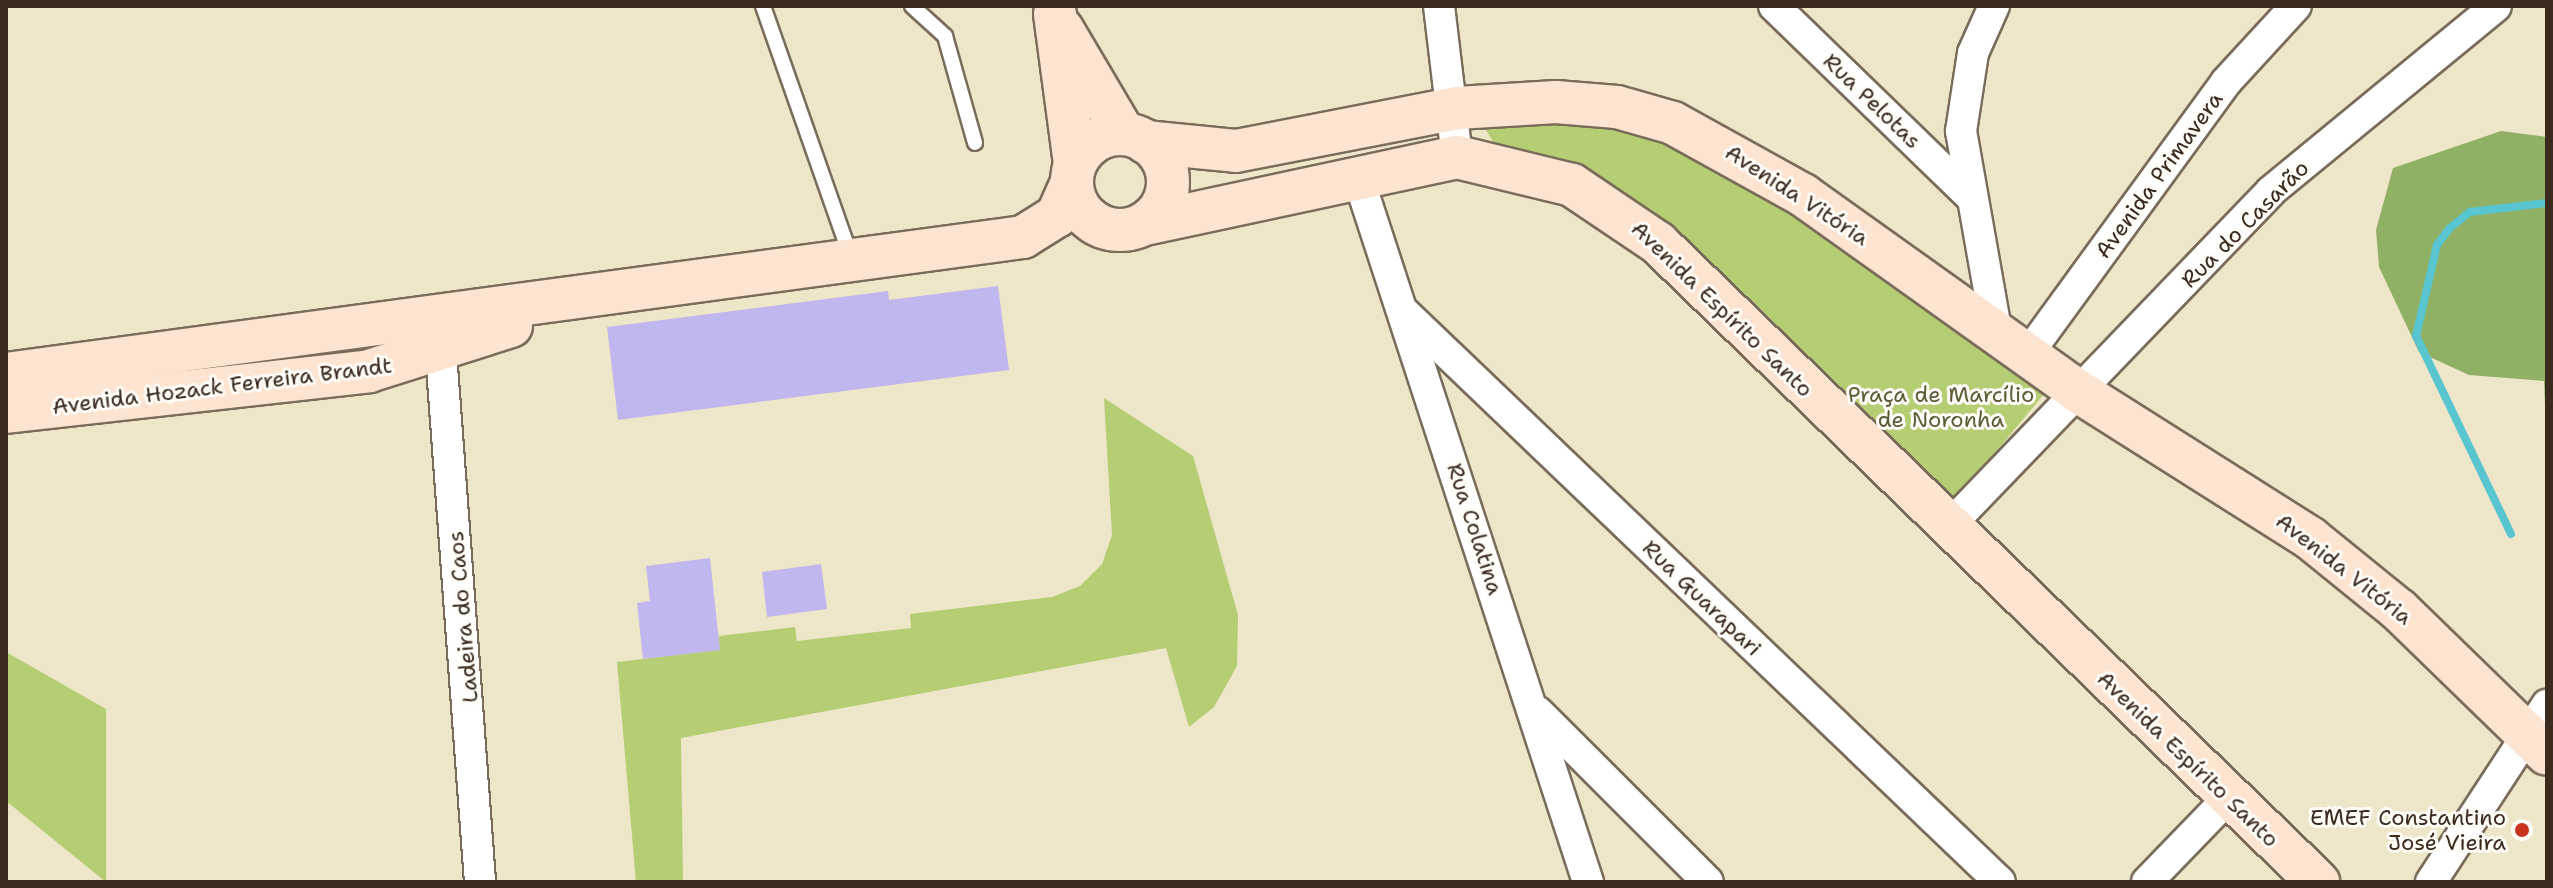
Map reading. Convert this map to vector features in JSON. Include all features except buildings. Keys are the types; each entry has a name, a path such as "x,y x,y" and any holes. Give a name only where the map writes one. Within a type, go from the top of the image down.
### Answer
{"street":[{"path":"1439,6 1468,107 1457,157"},
{"name":"Rua Pelotas","path":"1774,6 1970,196"},
{"path":"1994,6 1973,53 1961,131 1970,196 2013,340"},
{"name":"Avenida Primavera","path":"2013,340 2226,82 2296,6"},
{"name":"Rua do Casarão","path":"2076,390 2271,191 2496,6"},
{"path":"1054,10 1135,138 1163,162 1167,192 1133,227 1088,219 1074,173 1054,10"},
{"name":"Avenida Vitória","path":"1135,138 1236,151 1468,107 1571,103 1673,123 1803,195 2013,340 2076,390 2310,538 2540,732"},
{"path":"1074,173 1087,147 1135,138"},
{"name":"Avenida Espírito Santo","path":"1133,227 1457,157 1560,180 1614,208 2318,882"},
{"name":"Avenida Hozack Ferreira Brandt","path":"1023,237 1057,216 1074,173"},
{"name":"Rua Colatina","path":"1358,177 1534,708 1588,882"},
{"name":"Avenida Hozack Ferreira Brandt","path":"6,374 620,296 1023,237 1066,242 1133,227"},
{"name":"Avenida Hozack Ferreira Brandt","path":"6,412 369,371 441,353 620,296"},
{"name":"Rua Guarapari","path":"1405,313 2000,882"},
{"name":"Ladeira do Caos","path":"441,353 480,882"},
{"path":"1947,528 2076,390"},
{"path":"1534,708 1708,882"},
{"path":"2431,882 2540,732"},
{"path":"2147,882 2228,798"}],"lane":[{"path":"763,6 847,228 852,261"},
{"path":"912,6 945,36 975,143"}],"green space":[{"name":"Praça de Marcílio de Noronha","path":"1552,112 1671,137 1793,206 2044,394 1945,513 1694,253 1497,149 1477,114"},
{"path":"2501,131 2547,137 2547,455 2544,381 2469,375 2419,352 2379,267 2376,230 2393,168"},
{"path":"1104,398 1193,456 1238,615 1237,666 1214,707 1189,727 1166,648 681,738 683,882 636,882 617,662 719,650 719,636 795,627 797,641 911,628 910,614 1052,597 1080,586 1102,564 1112,535"},
{"path":"6,652 106,709 106,882 6,801"}],"waterway":[{"path":"2511,534 2416,336 2437,245 2450,228 2470,212 2547,203"}],"place":[{"name":"EMEF Constantino José Vieira","path":"2522,830"}]}
